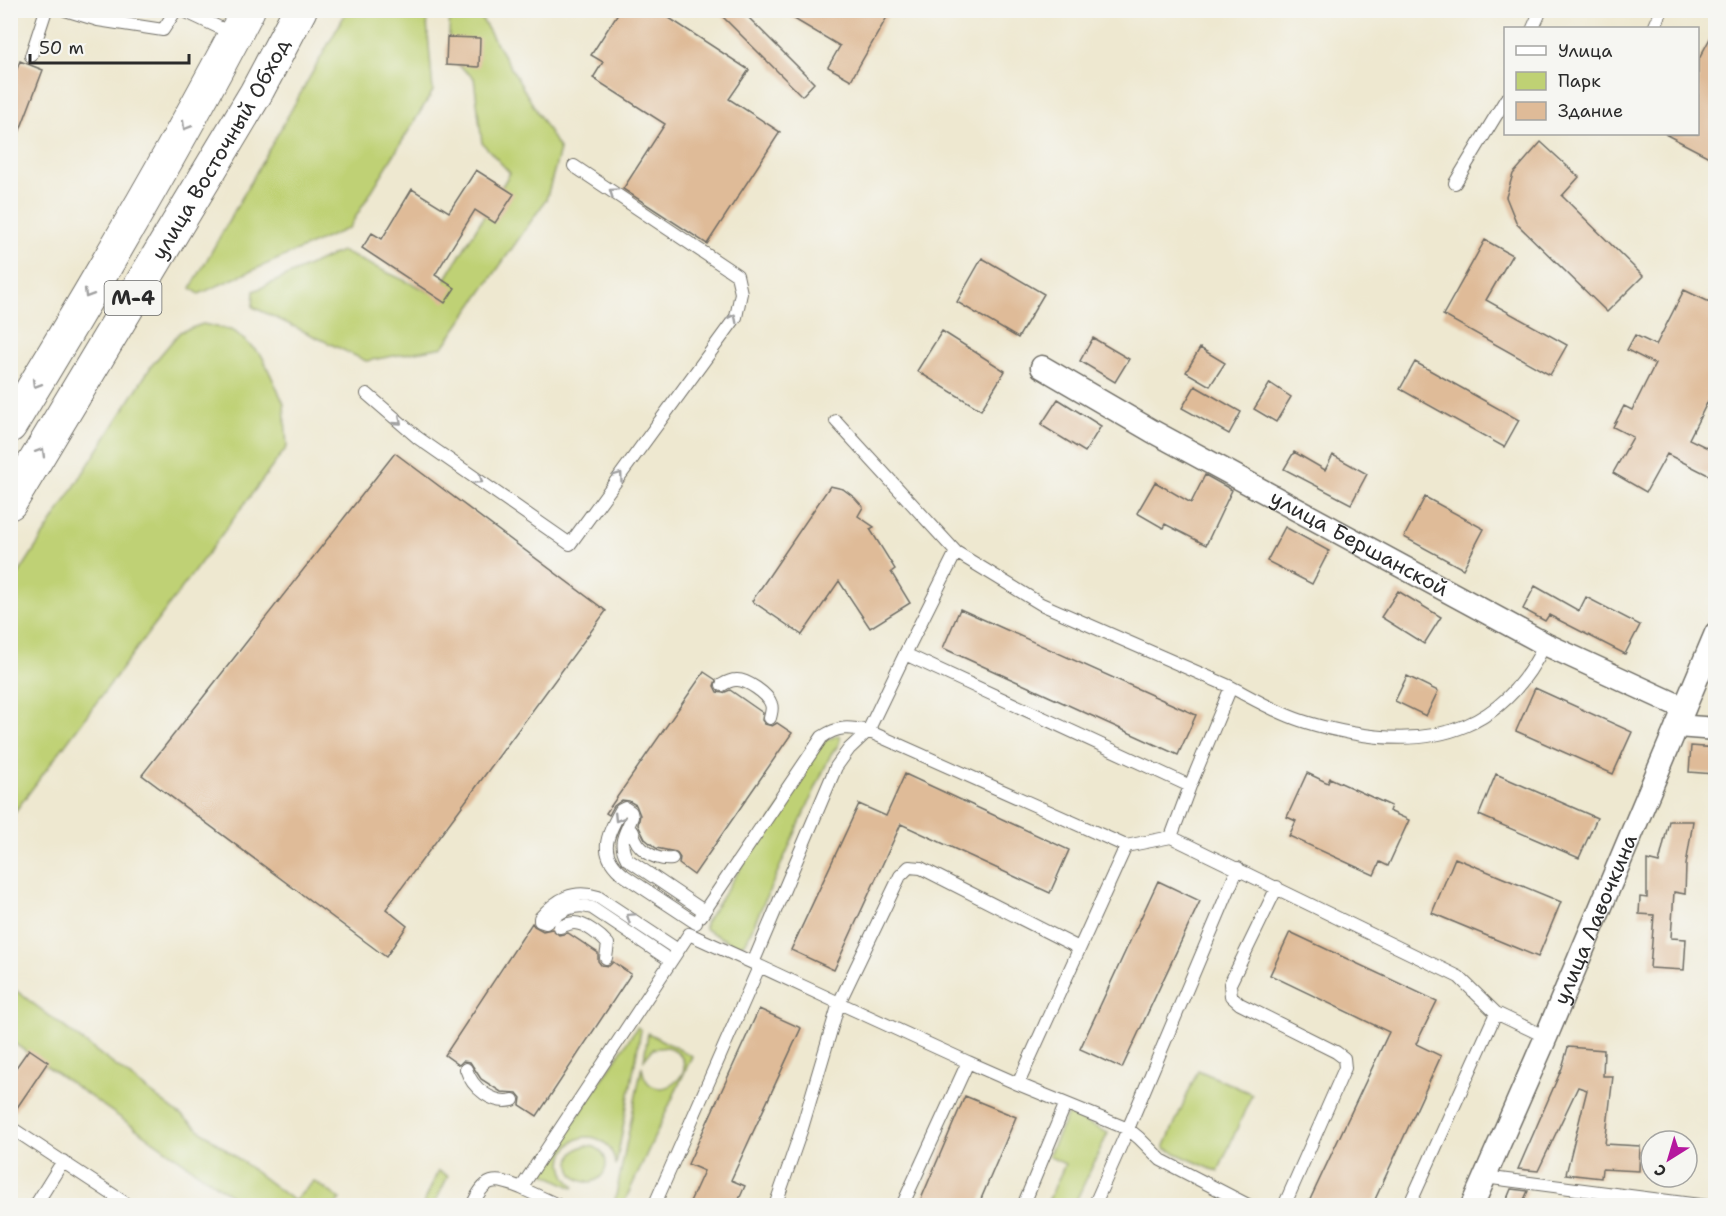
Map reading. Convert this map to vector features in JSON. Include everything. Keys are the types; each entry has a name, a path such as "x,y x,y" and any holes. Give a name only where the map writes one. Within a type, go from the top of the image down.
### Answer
{"highway":[{"name":"улица Восточный Обход","path":"10,502 256,93 300,10"},
{"name":"улица Восточный Обход","path":"10,426 132,220 242,23"}],"street":[{"name":"улица Бершанской","path":"1042,367 1152,431 1681,717"},
{"name":"улица Лавочкина","path":"1472,1206 1546,1037 1716,633"},
{"path":"1681,717 1716,729"}],"lane":[{"path":"31,56 46,10"},
{"path":"65,10 98,20 162,30 176,10"},
{"path":"182,10 242,23"},
{"path":"1533,27 1541,10"},
{"path":"1654,27 1662,10"},
{"path":"1455,183 1504,102"},
{"path":"367,394 418,438 570,544 736,317 741,293 737,275 574,166"},
{"path":"836,421 956,552 1041,604 1231,687 1290,717 1329,729 1378,738 1427,737 1466,726 1503,703 1520,686 1535,665 1545,644"},
{"path":"654,1206 756,965 836,767 849,749 868,732 956,552"},
{"path":"905,654 1190,786"},
{"path":"722,685 732,680 740,680 766,696 771,702 770,718"},
{"path":"1171,837 1231,687"},
{"path":"521,1188 822,737 834,729 848,727 868,732 1126,846 1171,837 1459,977 1496,1013 1546,1037"},
{"path":"696,923 614,868 608,859 609,833 621,810 625,808 631,812 632,817 621,842 621,850 627,859 704,911"},
{"path":"633,832 639,846 654,856 666,860 672,859"},
{"path":"1018,1084 1126,846"},
{"path":"775,1206 802,1128 839,1004 900,876 909,867 921,868 1079,948"},
{"path":"1094,1206 1238,868"},
{"path":"1277,887 1230,984 1231,996 1240,1004 1336,1052 1344,1058 1345,1068 1284,1206"},
{"path":"671,961 592,908 583,905 566,908 546,923 540,921 540,918 560,900 579,893 588,894 598,897 678,950"},
{"path":"560,927 573,923 583,926 603,939 608,944 606,958"},
{"path":"689,934 968,1062 1128,1130 1139,1137 1161,1160 1250,1206"},
{"path":"1409,1206 1496,1013"},
{"path":"902,1206 968,1062"},
{"path":"466,1069 475,1086 492,1098 506,1102 513,1100"},
{"path":"1023,1206 1065,1105"},
{"path":"10,1127 130,1206"},
{"path":"35,1206 63,1161"},
{"path":"1484,1177 1707,1206"},
{"path":"472,1206 479,1191 487,1182 502,1180 560,1206"}],"green space":[{"path":"347,11 426,11 433,91 349,228 199,294 191,288"},
{"path":"450,11 477,11 560,150 546,200 443,347 366,361 253,307 254,291 341,251 436,295 510,173 482,143 474,78 448,57"},
{"path":"203,324 234,331 262,356 284,404 287,447 11,817 11,586 152,365 180,332"},
{"path":"838,735 840,740 838,745 831,754 746,942 738,947 705,929 705,923 816,752 824,741"},
{"path":"10,986 294,1201 314,1181 340,1199 336,1205 245,1205 11,1041"},
{"path":"637,1027 641,1030 616,1165 607,1145 597,1138 586,1137 569,1146 564,1155 562,1165 573,1188 545,1174 544,1167"},
{"path":"648,1033 692,1056 623,1205 614,1205 642,1066 646,1080 655,1087 665,1087 674,1083 682,1075 684,1065 680,1056 667,1047 653,1049 644,1060"},
{"path":"1198,1070 1252,1094 1218,1172 1164,1148"},
{"path":"1068,1114 1108,1133 1074,1205 1046,1206 1065,1164 1048,1156"},
{"path":"588,1146 601,1151 606,1164 601,1177 588,1182 575,1177 570,1164 575,1151"},
{"path":"438,1171 448,1176 434,1205 423,1205"}],"building":[{"path":"620,10 657,10 749,70 729,99 780,132 707,244 623,189 665,124 593,78 603,62 591,55"},
{"path":"716,10 741,10 814,83 802,96"},
{"path":"779,10 891,10 851,80 828,67 840,46"},
{"path":"1716,27 1716,144 1709,157 1667,135 1699,135 1699,59"},
{"path":"447,37 480,38 479,67 446,65"},
{"path":"20,61 43,70 12,151 10,151 10,87"},
{"path":"1541,142 1579,177 1562,196 1643,276 1607,312 1517,224 1506,197 1513,174"},
{"path":"476,170 514,194 495,223 475,210 435,275 455,288 445,303 362,248 372,233 382,239 412,189 449,212"},
{"path":"1485,240 1512,255 1486,300 1567,345 1550,375 1443,315"},
{"path":"982,258 1044,294 1018,338 957,302"},
{"path":"1684,290 1716,305 1716,385 1689,439 1716,452 1716,479 1667,454 1646,492 1613,473 1633,437 1613,427 1624,406 1632,410 1655,364 1627,350 1635,335 1656,345"},
{"path":"942,331 1005,371 981,410 917,371"},
{"path":"1093,338 1129,359 1115,382 1080,361"},
{"path":"1200,348 1225,363 1210,386 1186,372"},
{"path":"1415,362 1519,420 1504,447 1400,389"},
{"path":"1270,383 1291,397 1276,422 1254,409"},
{"path":"1195,386 1241,412 1229,434 1182,408"},
{"path":"1058,399 1101,426 1085,452 1041,425"},
{"path":"1294,452 1325,470 1333,455 1367,474 1351,504 1284,469"},
{"path":"395,453 606,611 386,909 407,926 386,957 142,775"},
{"path":"1205,475 1232,490 1206,545 1165,524 1163,528 1137,513 1155,482 1191,503"},
{"path":"830,486 843,489 863,507 858,516 874,527 870,529 895,569 891,572 910,603 870,628 839,581 802,635 752,601"},
{"path":"1425,497 1484,529 1463,569 1404,537"},
{"path":"1285,527 1329,551 1312,584 1267,561"},
{"path":"1535,586 1579,611 1586,597 1640,625 1625,654 1549,615 1545,621 1523,609"},
{"path":"1398,591 1441,617 1424,644 1381,617"},
{"path":"960,609 1196,715 1178,755 943,648"},
{"path":"704,672 716,680 714,686 717,692 723,693 730,690 763,713 762,720 765,724 772,726 777,723 792,733 694,875 679,864 680,858 676,852 656,848 645,839 638,825 640,815 636,805 622,800 614,806 609,815 606,813"},
{"path":"1407,676 1438,691 1426,716 1395,701"},
{"path":"1535,688 1632,732 1613,774 1516,731"},
{"path":"1691,746 1716,748 1714,774 1689,772"},
{"path":"1307,773 1328,783 1330,778 1365,794 1391,806 1389,811 1409,820 1388,866 1380,862 1374,875 1289,836 1296,821 1287,817"},
{"path":"905,774 1069,850 1050,893 901,824 834,970 791,950 859,804 886,816"},
{"path":"1496,774 1597,818 1579,858 1479,815"},
{"path":"1669,821 1693,821 1686,865 1685,894 1674,892 1671,938 1686,939 1684,970 1650,968 1654,915 1639,914 1640,897 1647,898 1647,860 1659,863"},
{"path":"1455,858 1561,902 1538,957 1432,913"},
{"path":"1158,881 1200,901 1122,1068 1080,1049"},
{"path":"532,923 543,931 552,929 559,935 568,933 598,953 598,961 601,965 609,966 613,962 631,974 537,1116 520,1105 521,1098 517,1093 501,1092 481,1079 470,1062 463,1061 459,1065 445,1055"},
{"path":"1290,932 1437,1001 1416,1044 1441,1056 1372,1206 1307,1206 1389,1032 1270,975"},
{"path":"759,1009 801,1028 731,1180 745,1186 736,1206 688,1206 704,1171 688,1164"},
{"path":"1568,1047 1604,1050 1603,1076 1613,1076 1605,1144 1639,1146 1639,1171 1602,1169 1601,1178 1566,1174 1587,1090 1578,1087 1538,1171 1518,1169 1562,1068"},
{"path":"29,1049 48,1062 10,1118 10,1076"},
{"path":"965,1096 1016,1117 978,1206 918,1206"},
{"path":"1511,1189 1528,1191 1521,1206 1504,1206"}]}
